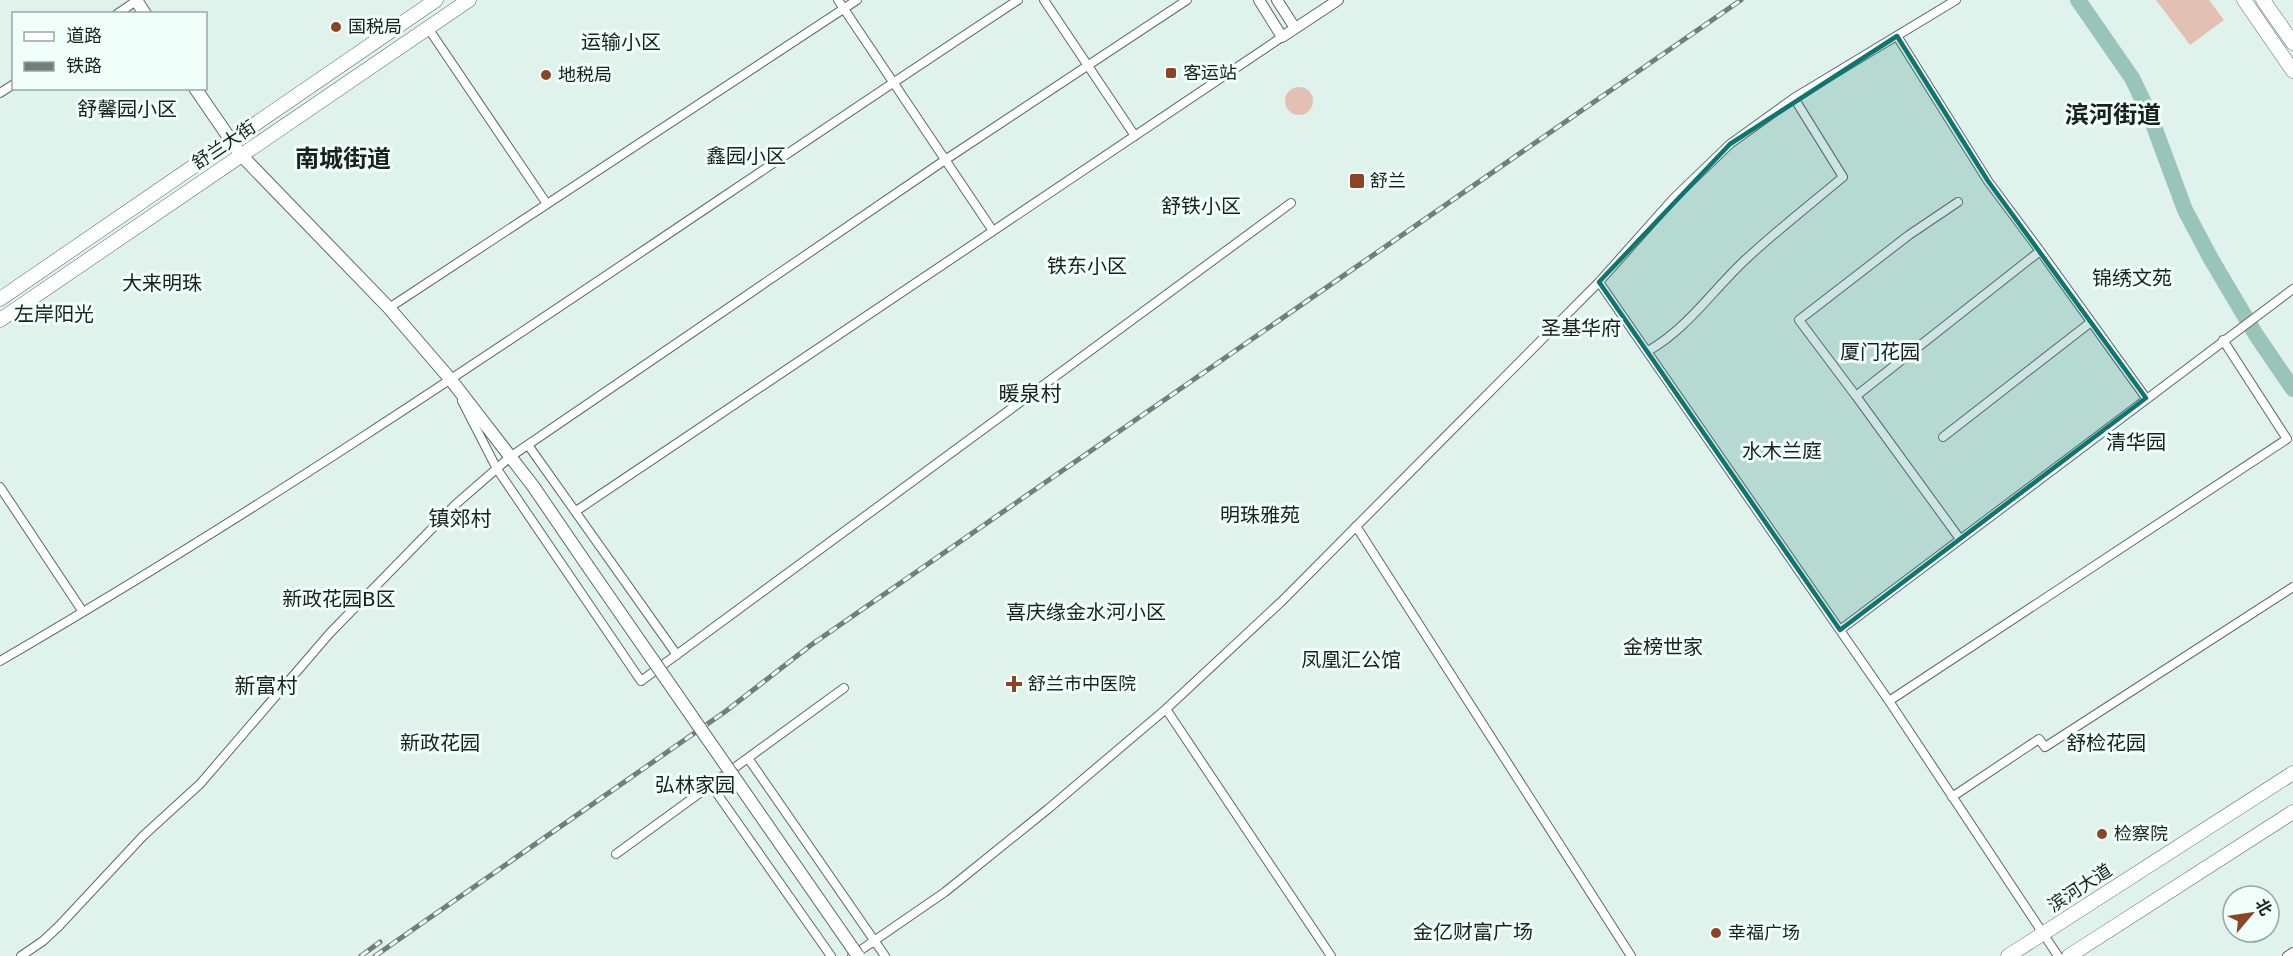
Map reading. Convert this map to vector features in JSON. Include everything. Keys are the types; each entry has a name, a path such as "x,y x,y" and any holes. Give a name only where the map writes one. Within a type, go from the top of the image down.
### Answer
{"main road":[{"name":"舒兰大街","path":"0,320 469,0"},
{"path":"2244,0 2293,71"},
{"path":"2263,0 2293,43"},
{"name":"舒兰大街","path":"0,299 434,1"},
{"path":"196,90 241,155 389,308 451,380 510,457 858,956"},
{"name":"滨河大道","path":"2008,956 2293,773"},
{"path":"2069,956 2291,818"}],"street":[{"path":"120,12 136,0"},
{"path":"838,0 993,231"},
{"path":"389,308 857,0"},
{"path":"0,661 83,612 451,380 1018,0"},
{"path":"1044,0 1135,136"},
{"path":"21,956 43,941 59,926 143,836 200,784 330,633 456,504 510,457 945,160 1186,0"},
{"path":"1258,0 1282,37"},
{"path":"1277,0 1295,28"},
{"path":"576,511 1338,0"},
{"path":"852,956 945,892 1166,709 1282,601 1599,282 1674,198 1730,144 1794,98 1956,0"},
{"path":"428,28 547,204"},
{"path":"1897,36 1988,181 2146,398"},
{"path":"1648,351 1695,312 1745,260 1843,177 1794,98"},
{"path":"1958,202 1910,235 1799,320 1960,539"},
{"path":"451,380 497,469 641,681 1291,203"},
{"path":"1856,396 2040,251"},
{"path":"1599,282 1889,701 2058,956"},
{"path":"1839,630 2293,289"},
{"path":"1943,438 2091,322"},
{"path":"1889,701 2287,439 2223,340"},
{"path":"528,445 677,655"},
{"path":"0,487 83,612"},
{"path":"1356,526 1631,956"},
{"path":"1952,797 2039,739 2045,747 2293,587"},
{"path":"616,854 844,688"},
{"path":"1166,709 1331,956"},
{"path":"748,758 885,956"},
{"path":"711,785 831,956"},
{"path":"2287,956 2293,952"}],"highlighted area":[{"path":"1897,36 1988,181 2146,398 1840,630 1599,282 1730,144"}],"shaded area":[{"path":"2156,0 2209,0 2224,20 2190,45"},
{"path":"1299,87 1309,91 1313,101 1309,111 1299,115 1289,111 1285,101 1289,91"}],"waterway":[{"path":"2078,0 2132,78 2149,113 2185,210 2256,335 2293,389"}],"railway":[{"path":"375,956 726,711 811,645 1741,0"},
{"path":"361,956 380,942"}],"place":[{"name":"国税局","path":"336,27"},
{"name":"客运站","path":"1171,73"},
{"name":"地税局","path":"546,75"},
{"name":"舒兰","path":"1357,181"},
{"name":"舒兰市中医院","path":"1014,684"},
{"name":"检察院","path":"2102,834"},
{"name":"幸福广场","path":"1716,933"}],"district":[{"name":"运输小区","path":"621,42"},
{"name":"舒馨园小区","path":"127,109"},
{"name":"滨河街道","path":"2113,115"},
{"name":"鑫园小区","path":"746,156"},
{"name":"南城街道","path":"343,159"},
{"name":"舒铁小区","path":"1201,206"},
{"name":"铁东小区","path":"1087,266"},
{"name":"锦绣文苑","path":"2132,278"},
{"name":"大来明珠","path":"162,283"},
{"name":"左岸阳光","path":"54,314"},
{"name":"圣基华府","path":"1581,328"},
{"name":"厦门花园","path":"1880,352"},
{"name":"暖泉村","path":"1030,394"},
{"name":"清华园","path":"2136,442"},
{"name":"水木兰庭","path":"1782,451"},
{"name":"明珠雅苑","path":"1260,515"},
{"name":"镇郊村","path":"460,519"},
{"name":"新政花园B区","path":"339,599"},
{"name":"喜庆缘金水河小区","path":"1086,612"},
{"name":"金榜世家","path":"1663,647"},
{"name":"凤凰汇公馆","path":"1351,660"},
{"name":"新富村","path":"266,686"},
{"name":"新政花园","path":"440,743"},
{"name":"舒检花园","path":"2106,743"},
{"name":"弘林家园","path":"695,785"},
{"name":"金亿财富广场","path":"1473,932"}]}
